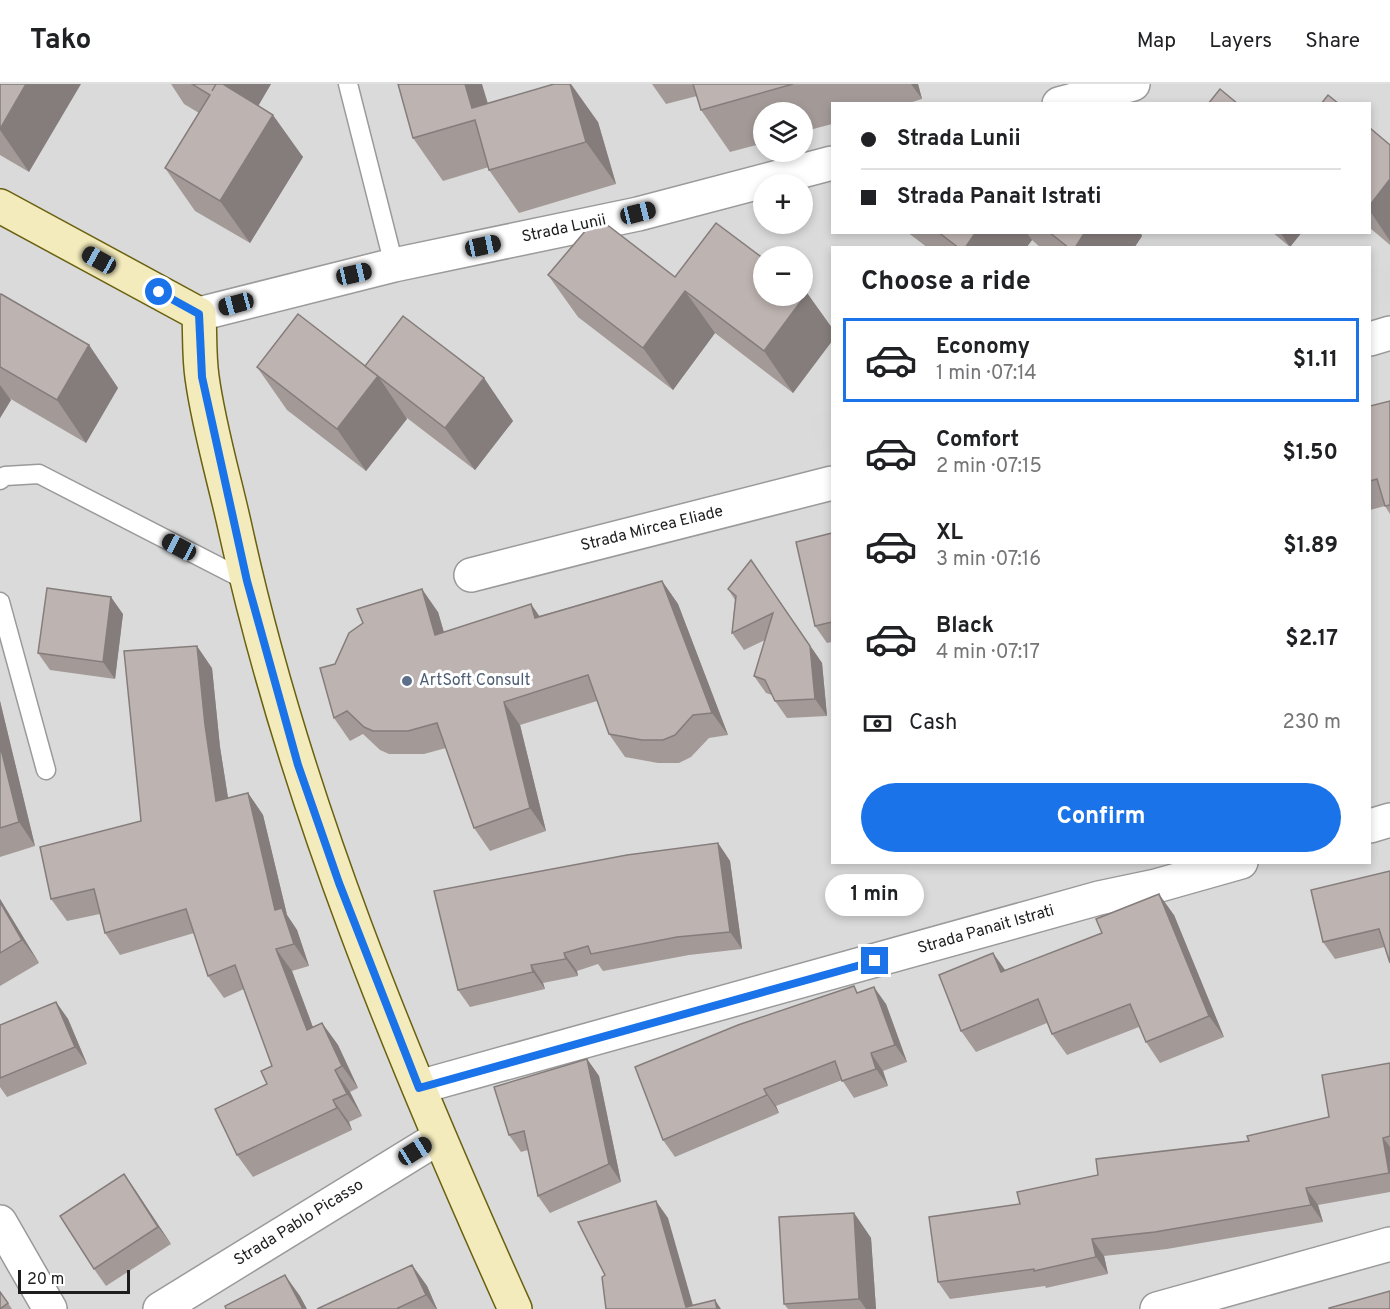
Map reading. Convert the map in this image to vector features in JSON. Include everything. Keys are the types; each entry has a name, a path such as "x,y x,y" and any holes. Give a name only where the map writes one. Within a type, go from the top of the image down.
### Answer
{"street":[{"path":"1066,102 1133,84"},
{"name":"Strada Lunii","path":"199,314 394,265 638,213 831,163"},
{"path":"0,207 199,314 202,377 247,581 298,765 339,883 438,1138 515,1309"},
{"path":"1371,339 1390,333"},
{"name":"Strada Mircea Eliade","path":"471,575 831,483"},
{"path":"1371,826 1390,820"},
{"name":"Strada Panait Istrati","path":"419,1088 1099,898 1156,886 1233,864"},
{"name":"Strada Pablo Picasso","path":"160,1309 438,1138"},
{"path":"0,1222 50,1309"},
{"path":"1157,1309 1390,1244"}],"lane":[{"path":"348,84 394,265"},
{"path":"0,480 5,476 39,474 247,581"},
{"path":"0,602 46,770"}],"shaded area":[{"path":"0,84 1390,84 1390,1309 0,1309"},
{"path":"1390,265 1390,301 1371,306 1371,270"},
{"path":"831,411 831,447 819,451 810,417"}],"building":[{"path":"0,84 26,84 0,129"},
{"path":"192,84 223,84 273,115 220,201 165,168 210,95"},
{"path":"398,84 465,84 472,108 554,84 570,84 586,142 489,170 475,120 413,138"},
{"path":"693,84 793,84 701,110"},
{"path":"1220,89 1236,102 1210,102"},
{"path":"1328,95 1337,102 1323,102"},
{"path":"1371,129 1390,145 1390,179 1371,204"},
{"path":"597,217 675,277 716,223 753,251 753,306 797,306 764,351 685,291 643,348 548,275"},
{"path":"941,234 975,234 966,246 956,246"},
{"path":"1052,234 1084,234 1076,246 1066,246"},
{"path":"1,294 89,345 57,400 0,367"},
{"path":"298,314 378,376 337,429 257,367"},
{"path":"403,316 484,378 445,428 365,366"},
{"path":"1390,401 1390,505 1385,506 1377,479 1371,481 1371,406"},
{"path":"831,533 831,622 815,626 796,542"},
{"path":"751,560 810,646 815,699 775,701 765,680 754,676 773,613 732,633 736,596 728,589"},
{"path":"662,581 712,713 693,715 675,735 663,740 642,740 609,734 588,675 504,702 530,808 474,828 437,723 408,731 373,731 364,727 347,711 334,718 320,668 335,664 349,633 363,623 357,609 422,589 435,635 531,604 535,618"},
{"path":"47,588 111,597 103,662 38,653"},
{"path":"197,646 216,801 248,793 275,910 282,908 294,944 276,949 307,1030 322,1023 342,1066 335,1070 347,1094 333,1100 337,1108 237,1155 215,1109 267,1084 261,1071 272,1066 235,965 208,976 186,909 105,933 94,889 51,899 40,847 141,821 124,651"},
{"path":"0,745 19,822 0,828"},
{"path":"718,843 730,932 677,937 591,954 588,946 564,953 566,959 531,965 533,972 458,990 434,891 627,855"},
{"path":"1390,871 1390,963 1379,929 1323,942 1311,890"},
{"path":"1159,894 1209,1016 1146,1042 1130,1004 1052,1034 1038,999 961,1031 939,975 993,953 1001,972 1102,933 1096,919"},
{"path":"0,902 22,940 0,953"},
{"path":"854,986 857,993 874,987 895,1045 871,1053 876,1069 842,1081 835,1061 764,1089 767,1095 663,1140 635,1067 738,1025"},
{"path":"56,1002 75,1047 0,1078 0,1025"},
{"path":"587,1059 609,1164 538,1196 524,1131 509,1135 494,1087"},
{"path":"1390,1063 1390,1136 1383,1138 1389,1173 1306,1188 1311,1205 1155,1232 1092,1239 1096,1257 1034,1271 1034,1269 938,1282 929,1217 1020,1204 1017,1192 1098,1175 1096,1159 1249,1141 1247,1136 1329,1117 1322,1075"},
{"path":"124,1174 158,1227 94,1269 60,1216"},
{"path":"656,1201 686,1307 715,1300 717,1309 606,1309 602,1277 605,1275 578,1222"},
{"path":"854,1213 859,1299 784,1304 779,1217"},
{"path":"412,1265 426,1295 399,1309 317,1309"},
{"path":"285,1275 303,1309 226,1309 225,1306"},
{"path":"1390,1291 1390,1309 1329,1309 1329,1308"},
{"path":"0,1292 8,1303 0,1309"}],"place":[{"name":"ArtSoft Consult","path":"407,681"}],"route":[{"path":"159,292 199,314 202,377 247,581 298,765 339,883 419,1088 875,961"}]}
